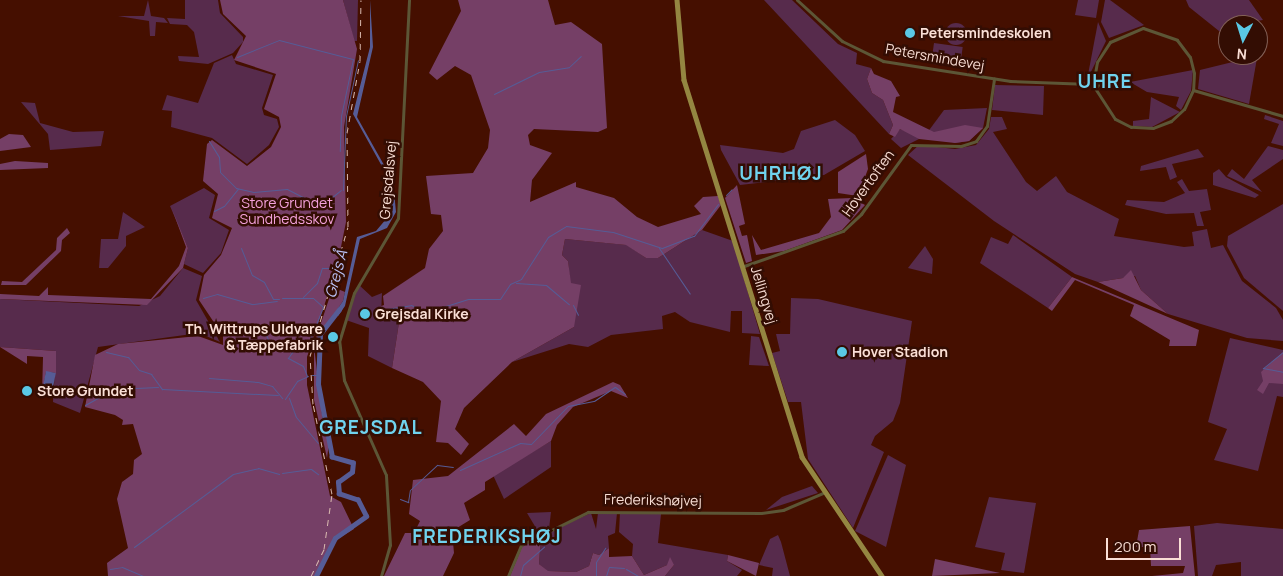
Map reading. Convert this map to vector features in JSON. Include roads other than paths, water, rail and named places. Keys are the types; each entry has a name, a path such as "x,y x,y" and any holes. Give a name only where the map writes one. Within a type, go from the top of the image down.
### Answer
{"main road":[{"name":"Jellingvej","path":"677,0 684,80 744,266 802,457 823,493 882,576"}],"street":[{"name":"Grejsdalsvej","path":"381,576 390,545 386,475 344,380 339,342 354,293 398,218 408,0"},
{"name":"Petersmindevej","path":"796,0 842,41 874,58 994,79 1090,84"},
{"path":"1152,28 1171,36 1187,52 1194,69 1193,90 1176,118 1146,128 1115,119 1095,88 1090,84 1094,79 1097,62 1110,42 1128,31 1152,28"},
{"name":"Hovertoften","path":"744,266 843,231 861,214 911,145 961,146 976,141 987,126 994,79"},
{"path":"1094,79 1099,83 1095,88"},
{"path":"1193,90 1283,116"},
{"name":"Frederikshøjvej","path":"508,576 521,545 588,512 761,513 783,510 823,493"}],"water":[{"path":"370,0 373,47 357,117 393,181 396,212 387,228 360,239 345,306 338,316 334,314 343,301 357,237 376,231 392,212 389,179 353,114 370,47"},
{"path":"46,371 56,373 51,396 41,395"}],"waterway":[{"path":"237,57 279,40 353,59 341,116 340,151"},
{"path":"494,94 539,72 569,67 581,56"},
{"path":"343,190 346,116 358,60"},
{"path":"209,141 219,157 220,172 236,188 253,192 287,189 312,202 326,202 341,190"},
{"path":"214,211 224,206 238,189"},
{"path":"726,195 732,189"},
{"path":"380,310 411,305 427,312 468,299 500,299 510,284 521,279 548,237 566,226 613,232 662,248 694,236 718,204"},
{"path":"241,248 252,275 264,282 273,299 279,299"},
{"path":"659,248 690,294"},
{"path":"303,297 317,283 322,268 336,268"},
{"path":"516,283 546,285 569,304"},
{"path":"203,298 217,294 253,304 277,301"},
{"path":"282,298 313,298 323,307 308,344 319,346"},
{"path":"573,305 578,315"},
{"name":"Grejs Å","path":"316,576 335,538 366,516 358,500 339,494 338,482 352,472 353,463 332,457 318,384 320,334 339,310"},
{"path":"263,330 269,341"},
{"path":"272,341 294,351 307,344"},
{"path":"293,351 288,358 303,366 307,376"},
{"path":"106,352 128,357 139,370 151,374 162,389 278,395"},
{"path":"1283,352 1263,368 1283,372"},
{"name":"Grejs Å","path":"312,375 318,375"},
{"path":"285,399 297,381 308,376"},
{"path":"209,378 258,382 272,386 282,398"},
{"path":"85,405 114,389 158,387"},
{"path":"460,470 520,443 531,444 568,406 594,401 615,387 625,394"},
{"path":"289,398 296,417 318,443"},
{"path":"400,499 408,502 410,490 437,465 453,467"},
{"path":"134,547 233,474 258,468 279,474"},
{"path":"282,473 311,469 318,474"},
{"path":"520,576 523,565 544,547"},
{"path":"596,576 596,562 605,548"},
{"path":"110,569 122,567 143,576"},
{"path":"606,576 609,567 624,568"},
{"path":"626,569 638,576"},
{"path":"147,576 169,576"},
{"path":"656,576 661,576"}],"railway":[{"path":"311,576 324,549 332,494 313,404 310,356 348,227 347,133 360,61 361,0"}],"place":[{"name":"Petersmindeskolen","path":"910,33"},
{"name":"Grejsdal Kirke","path":"365,314"},
{"name":"Th. Wittrups Uldvare & Tæppefabrik","path":"333,337"},
{"name":"Hover Stadion","path":"842,352"},
{"name":"Store Grundet","path":"27,391"}],"district":[{"name":"UHRE","path":"1105,82"},
{"name":"UHRHØJ","path":"781,174"},
{"name":"GREJSDAL","path":"371,428"},
{"name":"FREDERIKSHØJ","path":"487,537"}],"park label":[{"name":"Store Grundet Sundhedsskov","path":"287,212"}]}
